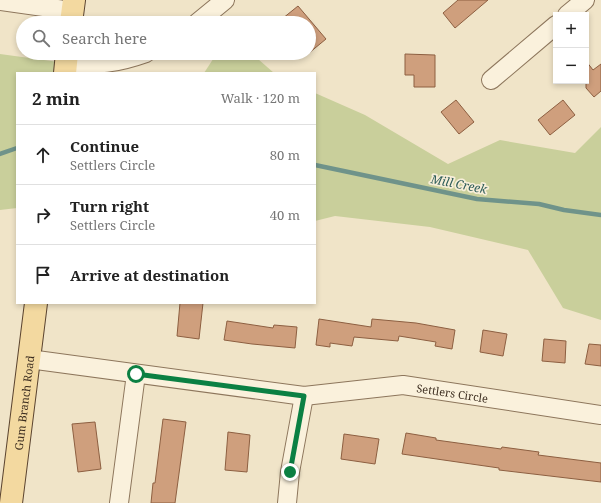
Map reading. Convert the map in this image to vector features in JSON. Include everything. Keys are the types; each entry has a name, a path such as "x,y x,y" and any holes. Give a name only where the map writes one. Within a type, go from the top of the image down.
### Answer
{"main road":[{"name":"Gum Branch Road","path":"11,503 36,304"}],"street":[{"path":"206,16 225,0"},
{"path":"571,12 585,0"},
{"path":"0,1 72,11"},
{"path":"491,80 553,28"},
{"path":"66,63 96,64 123,60"},
{"name":"Settlers Circle","path":"29,359 304,396 403,386 601,415"},
{"path":"119,503 136,374"},
{"path":"287,503 290,472 304,396"}],"green space":[{"path":"0,54 16,56 16,60 44,60 66,63 65,72 16,72 16,208 0,210"},
{"path":"212,60 259,60 273,72 205,72"},
{"path":"316,93 365,115 448,164 500,140 575,153 601,127 601,320 563,308 528,250 430,227 335,216 316,221"}],"building":[{"path":"458,0 488,0 455,28 443,13"},
{"path":"298,6 306,16 286,16"},
{"path":"316,27 326,39 316,47"},
{"path":"405,54 435,55 435,87 414,87 414,75 405,75"},
{"path":"601,64 601,91 594,97 586,88 586,84 589,84 589,65 593,70"},
{"path":"456,100 474,122 459,134 441,112"},
{"path":"563,100 575,115 550,135 538,120"},
{"path":"180,304 203,304 199,339 177,336"},
{"path":"319,319 371,327 372,319 416,323 455,330 452,349 435,346 436,342 399,336 398,341 354,337 352,346 330,343 330,347 316,345"},
{"path":"227,321 273,328 274,325 297,327 295,348 224,340"},
{"path":"483,330 507,334 503,356 480,352"},
{"path":"544,339 566,341 565,363 542,361"},
{"path":"589,344 601,345 601,366 585,364"},
{"path":"163,419 186,422 175,503 151,503 153,483 155,483"},
{"path":"95,422 101,469 78,472 72,424"},
{"path":"228,432 250,435 247,472 225,470"},
{"path":"406,433 436,438 436,440 501,449 502,447 539,452 538,455 601,463 601,482 499,470 499,468 402,454"},
{"path":"344,434 379,439 375,464 341,459"}],"waterway":[{"name":"Mill Creek","path":"0,154 16,148"},
{"name":"Mill Creek","path":"316,165 477,199 539,204 564,210 601,215"}],"route":[{"path":"136,374 304,396 290,472"}]}
